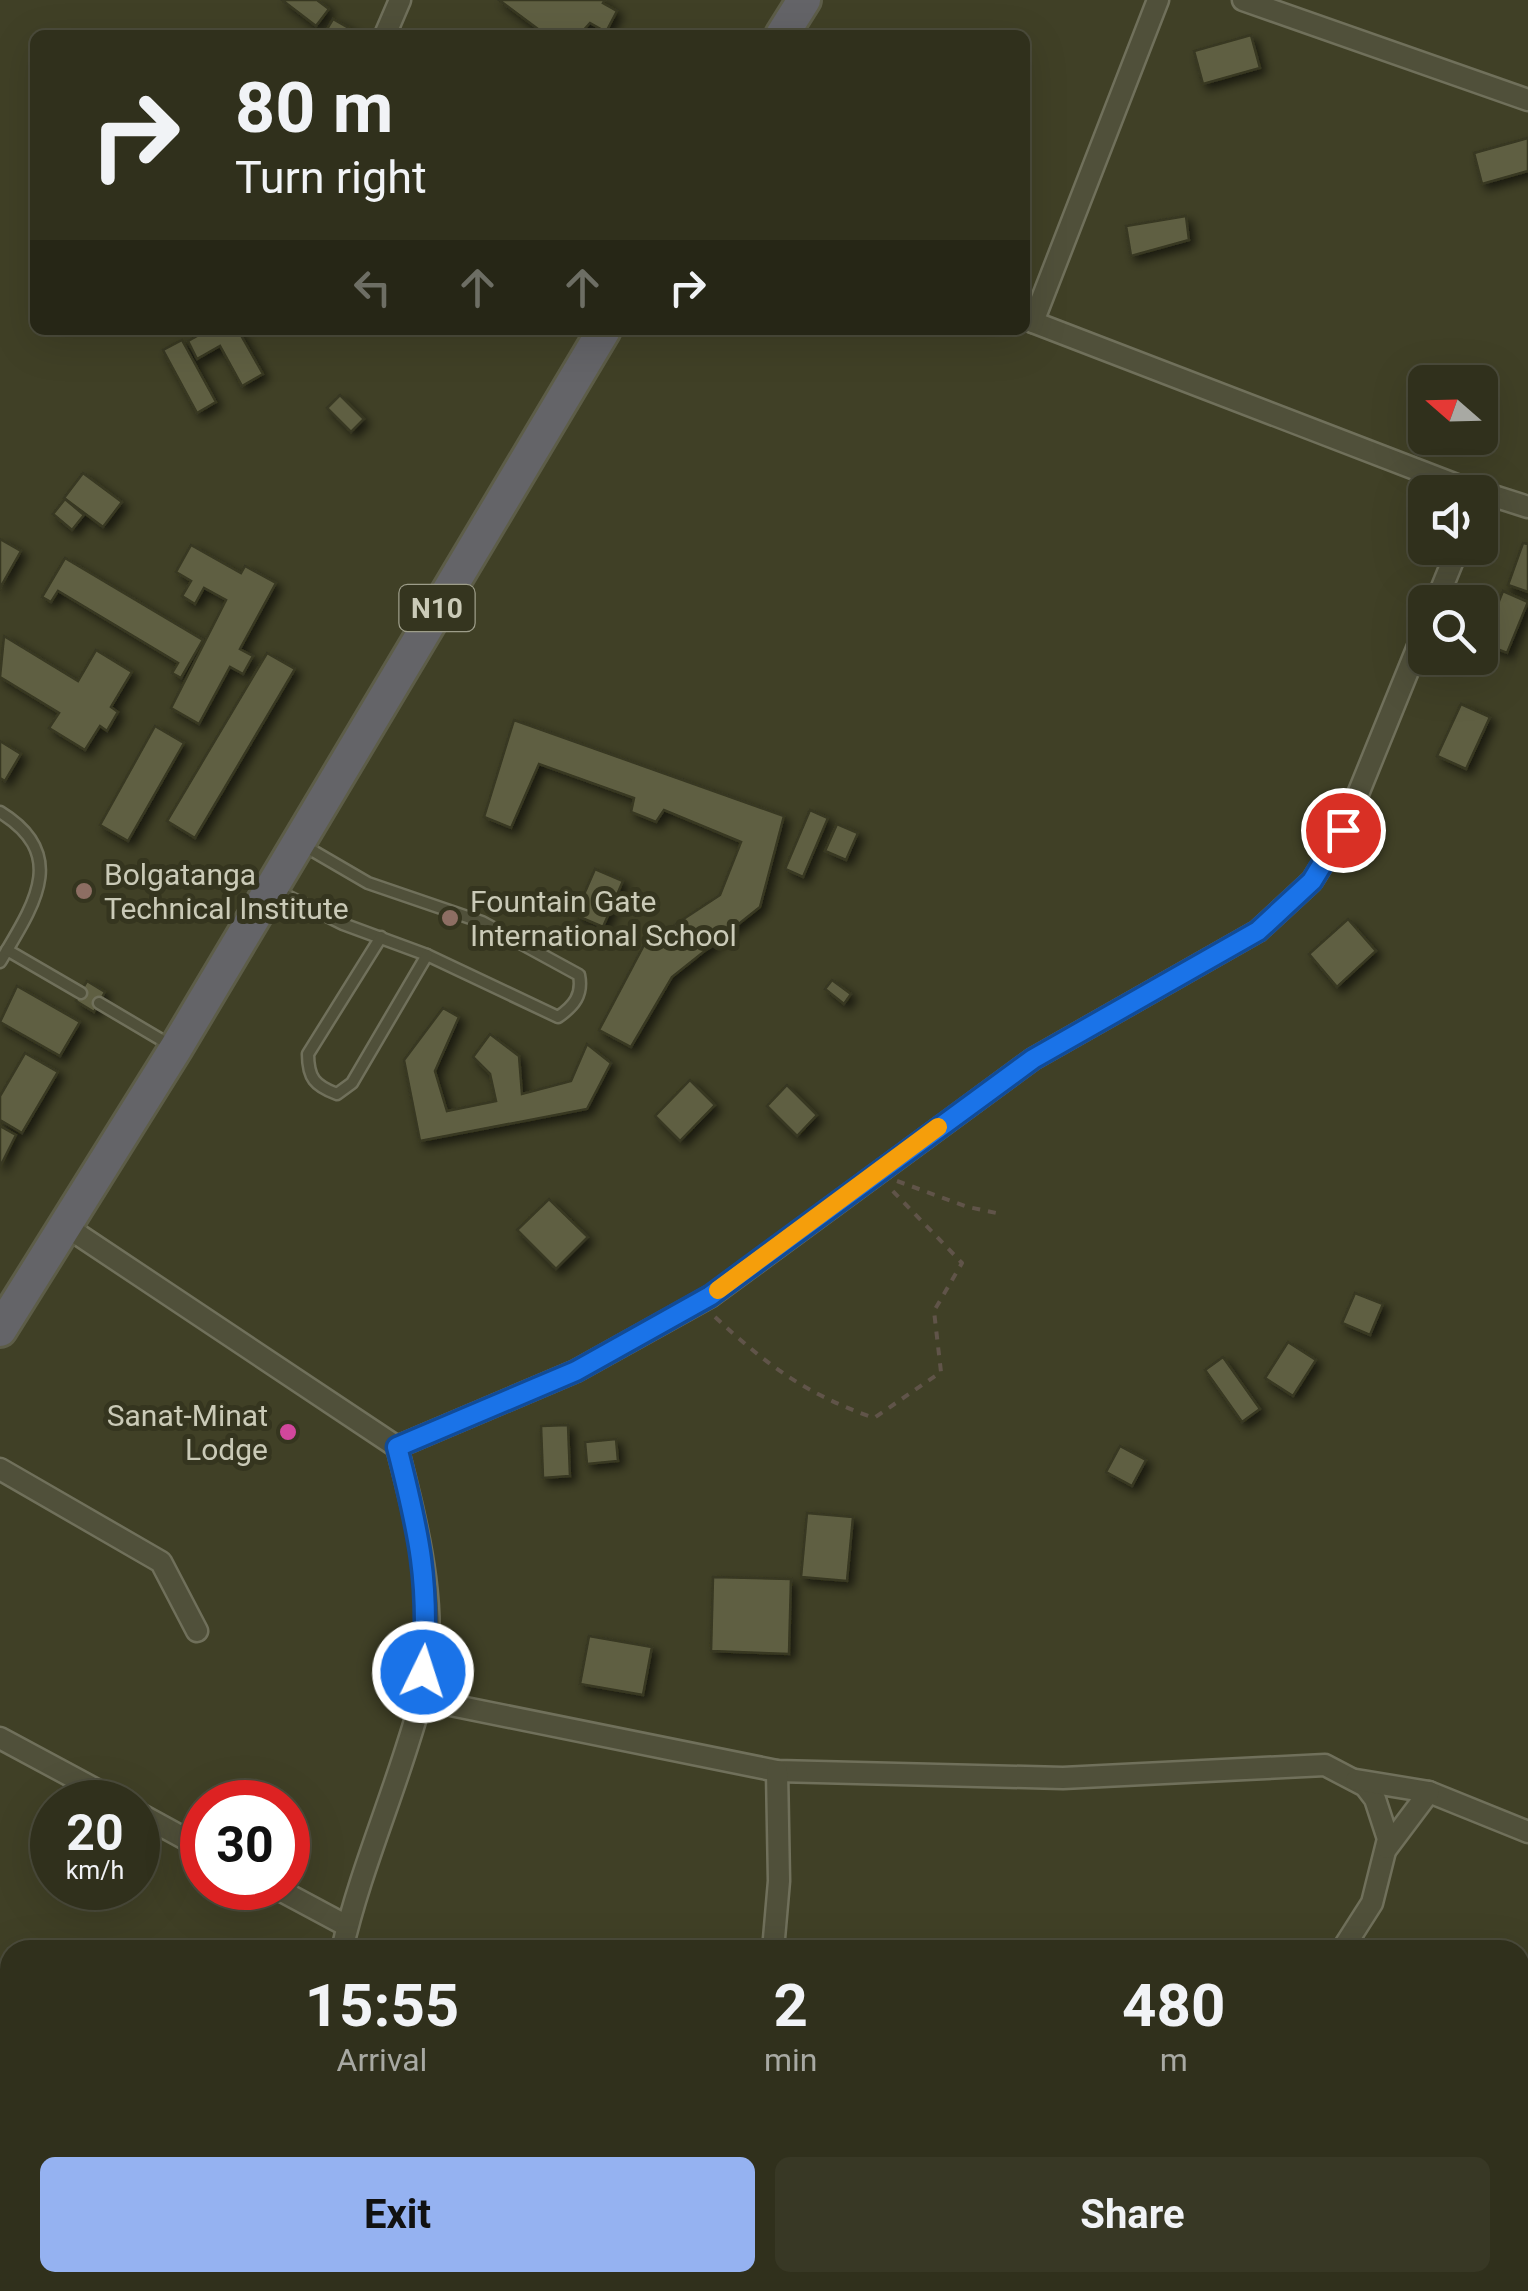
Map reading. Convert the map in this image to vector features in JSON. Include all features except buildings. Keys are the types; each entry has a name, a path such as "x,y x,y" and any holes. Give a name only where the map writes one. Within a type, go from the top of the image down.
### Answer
{"highway":[{"path":"785,30 804,0"},
{"name":"N10","path":"0,1330 176,1048 601,335"}],"street":[{"path":"387,30 400,0"},
{"path":"1030,319 1158,0"},
{"path":"1244,0 1528,100"},
{"path":"1030,321 1433,475"},
{"path":"1498,498 1528,507"},
{"path":"397,1447 576,1371 710,1296 1033,1059 1258,931 1312,881 1343,830 1408,671"},
{"path":"64,1225 397,1447 423,1550 427,1617 421,1699 344,1940"},
{"path":"0,1469 161,1562 197,1631"},
{"path":"421,1699 777,1771 1063,1778 1325,1765 1356,1780 1430,1792 1528,1832"},
{"path":"0,1738 78,1780"},
{"path":"774,1940 778,1881 777,1771"},
{"path":"1356,1780 1375,1799 1387,1848"},
{"path":"1348,1940 1372,1903 1387,1848 1430,1792"},
{"path":"310,1906 347,1926"}],"lane":[{"path":"0,812 26,828 38,852 42,881 0,962"},
{"path":"270,887 343,924 427,955 558,1017 571,1008 581,988 578,975 482,922 368,883 296,841"},
{"path":"381,937 308,1054 308,1072 318,1087 337,1094 352,1084 427,955"},
{"path":"7,950 80,993"},
{"path":"99,1004 176,1048"}],"path":[{"path":"874,1173 968,1207 1001,1214"},
{"path":"711,1314 768,1367 818,1398 874,1418 942,1372 934,1311 962,1263 874,1173"}],"slow traffic":[{"path":"718,1290 938,1127"}],"place":[{"name":"Bolgatanga Technical Institute","path":"84,891"},
{"name":"Fountain Gate International School","path":"450,918"},
{"name":"Sanat-Minat Lodge","path":"288,1432"}],"route":[{"path":"423,1672 427,1617 423,1550 397,1447 576,1371 710,1296 1033,1059 1258,931 1312,881 1343,830"}]}
